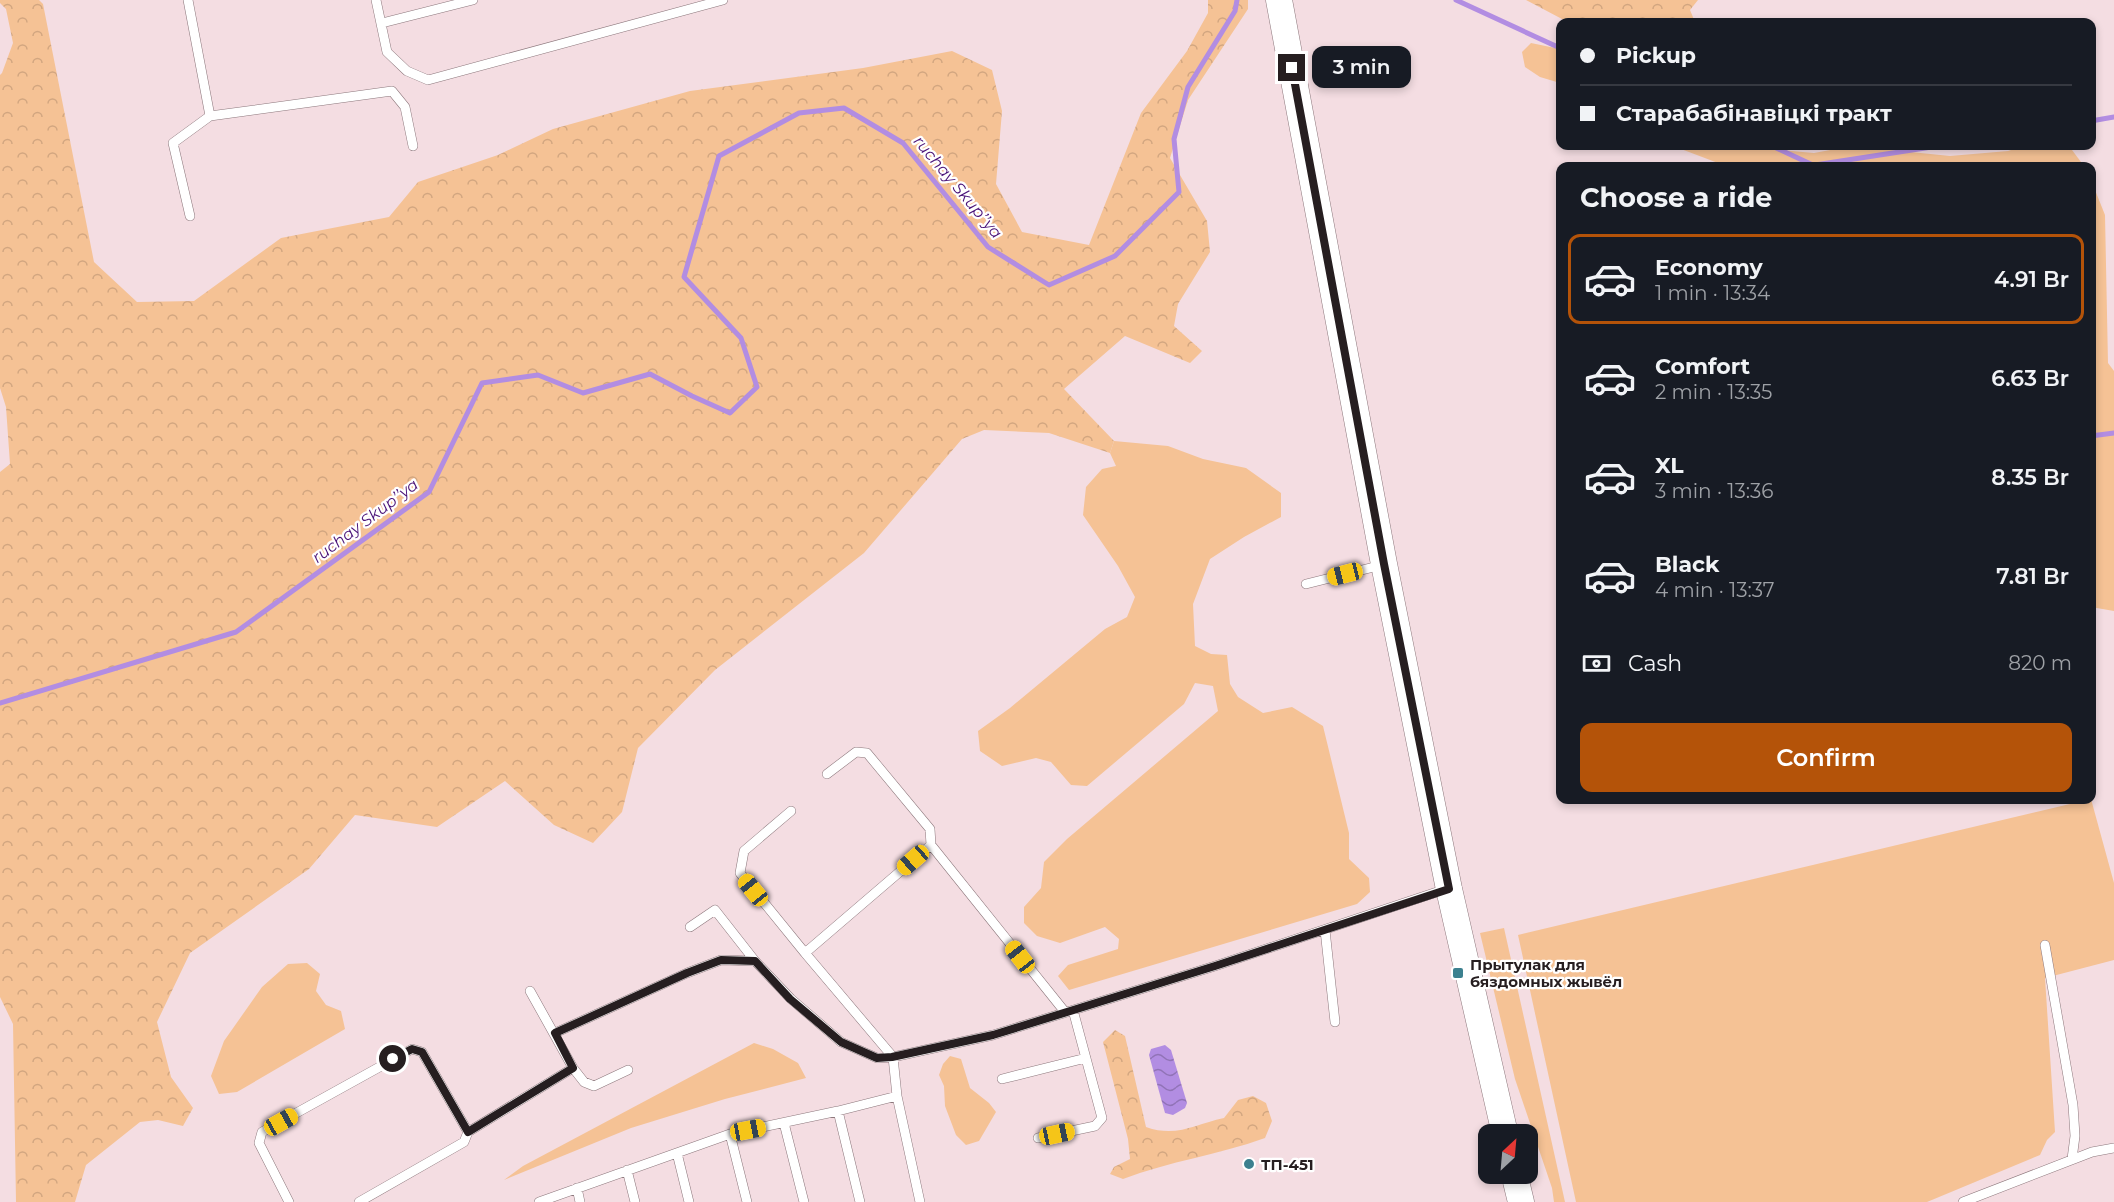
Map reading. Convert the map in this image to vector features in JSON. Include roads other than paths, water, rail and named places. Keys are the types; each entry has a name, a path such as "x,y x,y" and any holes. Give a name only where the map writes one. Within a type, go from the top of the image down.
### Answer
{"street":[{"path":"1279,0 1384,564 1449,889 1503,1124"},
{"path":"1517,1184 1521,1202"}],"lane":[{"path":"188,0 210,116"},
{"path":"376,0 387,52 407,71 428,80 723,0"},
{"path":"382,23 473,0"},
{"path":"190,216 173,143 210,116 392,91 405,107 413,146"},
{"path":"1306,584 1384,564"},
{"path":"827,774 855,752 867,753 930,829 931,845 1069,1011 1086,1058 1102,1118 1095,1126 1038,1138"},
{"path":"791,811 744,851 740,873 892,1057 897,1096 920,1202"},
{"path":"805,953 931,845"},
{"path":"690,927 715,910 755,961 790,999 841,1042 877,1058 892,1057 993,1035 1449,889"},
{"path":"1325,930 1335,1022"},
{"path":"2045,945 2073,1105 2075,1136 2072,1160"},
{"path":"555,1033 721,960 755,961"},
{"path":"530,991 573,1068 584,1082 594,1086 628,1070"},
{"path":"289,1202 259,1143 262,1132 412,1049 422,1052 468,1132"},
{"path":"1002,1079 1086,1058"},
{"path":"359,1202 464,1142 468,1132 573,1068"},
{"path":"539,1202 730,1134 897,1096"},
{"path":"838,1111 860,1202"},
{"path":"784,1123 804,1202"},
{"path":"730,1134 747,1202"},
{"path":"1963,1202 2092,1152 2114,1148"},
{"path":"677,1153 689,1202"},
{"path":"627,1170 635,1202"},
{"path":"577,1188 580,1202"}],"water":[{"path":"1165,1045 1171,1050 1187,1103 1185,1108 1173,1115 1165,1113 1149,1055 1151,1049"}],"waterway":[{"name":"ruchay Skup’’ya","path":"0,703 236,632 429,492 482,383 538,375 583,393 650,374 730,413 757,387 741,338 684,277 719,156 799,113 844,108 903,143 988,247 1049,285 1115,256 1179,192 1174,139 1188,87 1235,11 1237,0"},
{"name":"ruchay Skup’’ya","path":"1456,0 1556,46"},
{"path":"2096,120 2114,117"},
{"name":"ruchay Skup’’ya","path":"1781,150 1806,162"},
{"path":"1834,162 1912,150"},
{"name":"ruchay Skup’’ya","path":"2096,435 2114,433"}],"place":[{"name":"Прытулак для бяздомных жывёл","path":"1458,973"},
{"name":"ТП-451","path":"1249,1164"}]}
